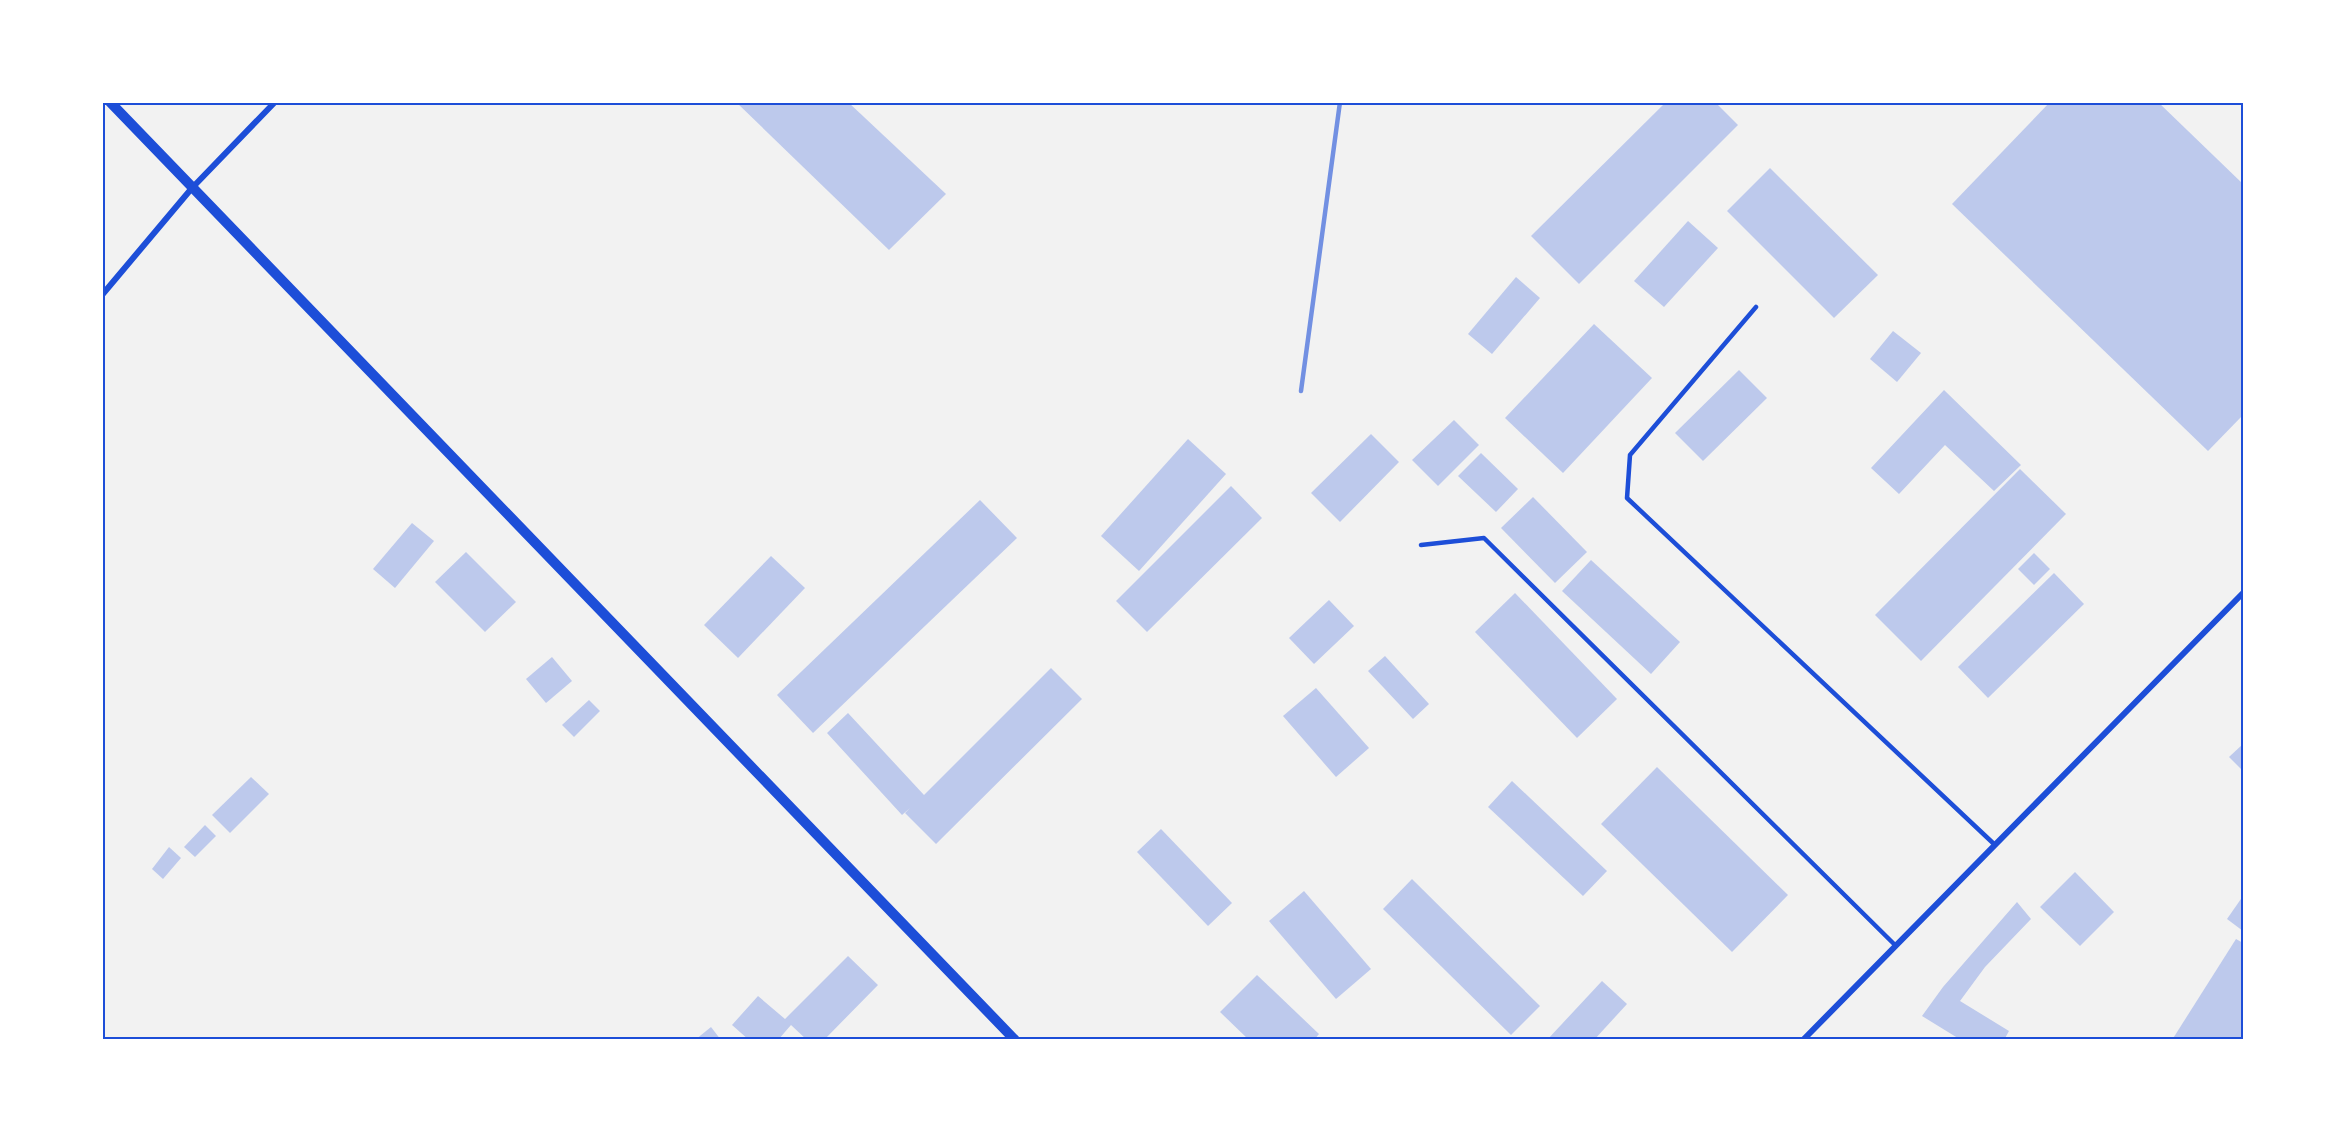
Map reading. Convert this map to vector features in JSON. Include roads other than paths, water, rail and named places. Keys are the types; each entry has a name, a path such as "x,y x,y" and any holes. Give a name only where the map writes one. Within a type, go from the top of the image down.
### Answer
{"street":[{"path":"111,102 1015,1040"},
{"path":"102,295 192,188 276,102"},
{"path":"1803,1040 2243,593"}],"lane":[{"path":"1756,307 1630,455 1627,498 1994,844"},
{"path":"1421,545 1484,538 1895,945"}],"railway":[{"path":"1301,391 1340,102"}]}
